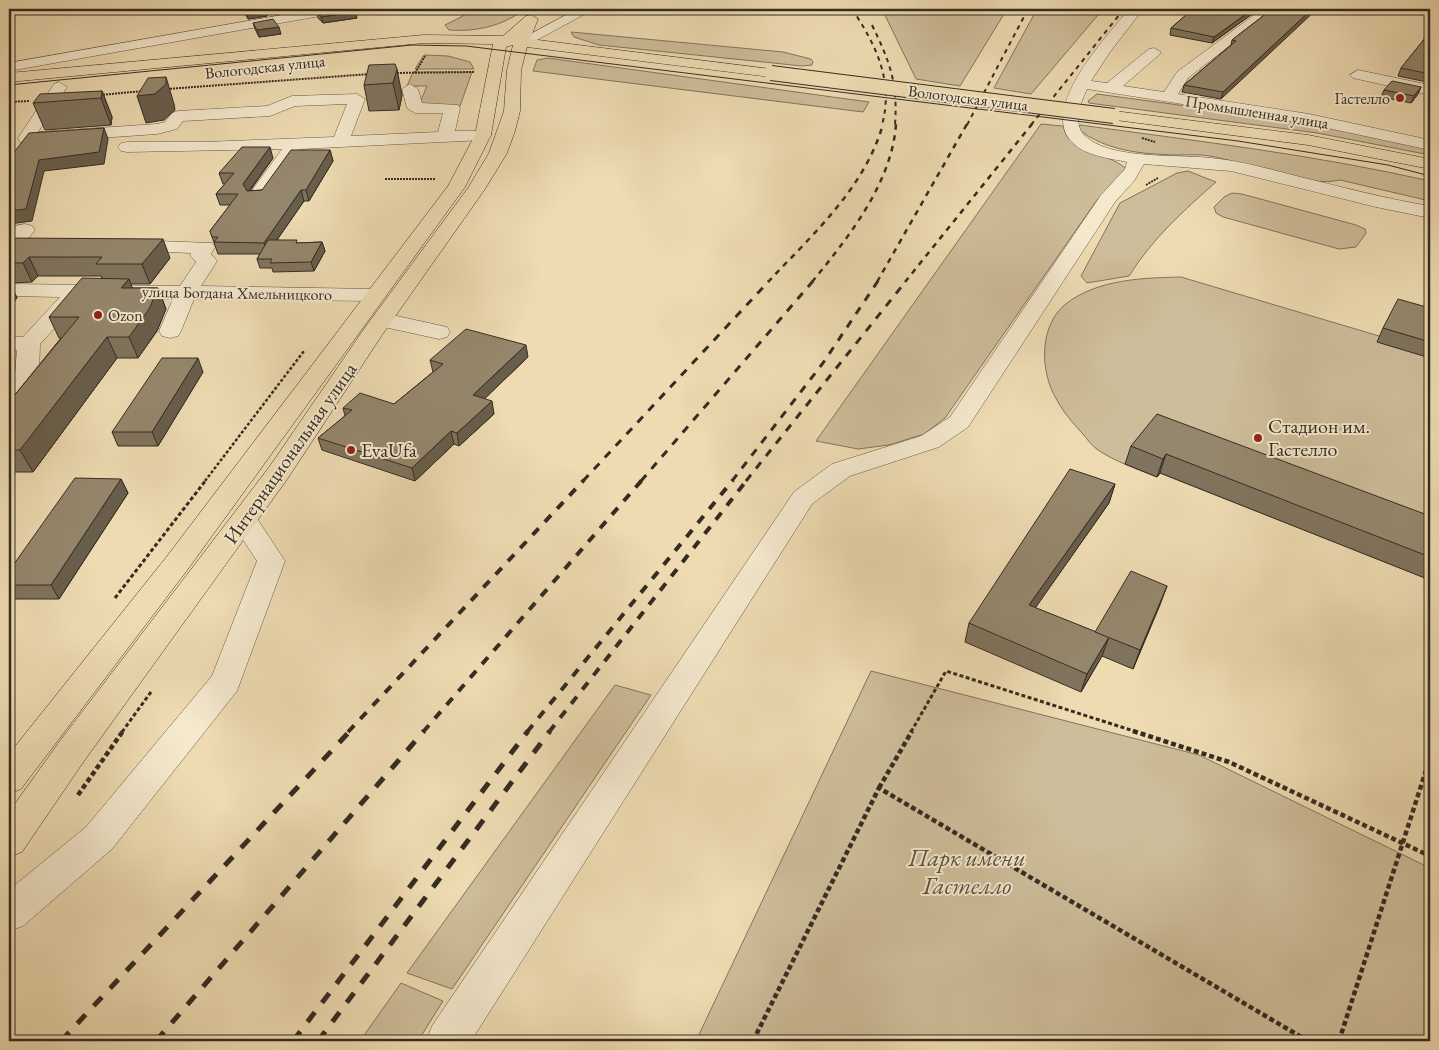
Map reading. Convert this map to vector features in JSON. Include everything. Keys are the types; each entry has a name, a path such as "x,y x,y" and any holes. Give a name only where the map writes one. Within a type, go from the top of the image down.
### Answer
{"main road":[{"path":"508,43 531,19 544,9"},
{"name":"Вологодская улица","path":"9,77 170,64 424,39 508,43 771,73 1308,140 1422,162"},
{"name":"Вологодская улица","path":"9,90 55,93 508,43"},
{"name":"Интернациональная улица","path":"9,779 183,554 456,187 462,136 508,43"},
{"name":"Интернациональная улица","path":"9,841 72,751 244,520 382,320 470,197 498,153 512,111 514,70 508,43"}],"street":[{"path":"9,66 337,9"},
{"path":"508,43 587,9"},
{"path":"1136,9 1091,66 1072,105 1070,126 1078,140 1091,147 1136,158 1228,165 1430,212"},
{"path":"1168,98 1182,75 1270,9"},
{"path":"1110,88 1154,52"},
{"path":"1358,75 1430,90"},
{"name":"Промышленная улица","path":"1082,84 1308,119 1430,145"},
{"path":"55,93 26,138 20,153 84,146 204,147 294,145 462,136 452,108 416,108 410,88"},
{"path":"26,138 157,129 171,126 178,116 270,111 292,101 357,99 341,142"},
{"path":"257,196 294,145"},
{"path":"447,1041 526,917 803,498 822,482 840,471 938,438 956,425 975,400 1098,214 1131,173 1136,158"},
{"path":"9,233 25,230 13,245 61,246"},
{"path":"109,246 205,247 200,255 207,261 186,293 170,331"},
{"name":"улица Богдана Хмельницкого","path":"9,290 374,295"},
{"path":"9,399 27,374 19,343 78,290"},
{"path":"382,320 439,332"},
{"path":"9,913 99,838 226,682 271,561 244,520"}],"path":[{"path":"388,73 476,72 474,81"},
{"path":"164,89 371,74"},
{"path":"98,95 145,91"},
{"path":"9,102 55,93"},
{"path":"430,186 447,164 462,136"},
{"path":"385,179 436,179"},
{"path":"109,606 306,349"},
{"path":"753,1041 879,788 946,671 1229,762 1430,856"},
{"path":"1339,1041 1430,758"},
{"path":"1425,774 1430,776"},
{"path":"879,788 1308,1041"}],"green space":[{"path":"466,9 525,9 508,20 489,27 449,30 445,25 463,16"},
{"path":"882,9 1007,9 960,86 916,79"},
{"path":"1037,9 1103,9 1031,94 994,88"},
{"path":"571,32 783,52 811,59 813,62 812,65 802,66 599,45 574,37"},
{"path":"424,55 448,56 470,62 474,69 415,69"},
{"path":"548,58 869,102 863,112 533,71 537,60"},
{"path":"413,72 472,72 460,106 418,107 427,86 407,86"},
{"path":"1097,94 1298,121 1430,149 1430,155 1317,133 1089,103 1088,101"},
{"path":"1041,124 1063,126 1070,140 1076,145 1120,164 1127,169 1097,200 945,418 924,434 889,445 858,449 816,441"},
{"path":"1080,125 1300,156 1430,181 1430,201 1340,180 1326,182 1293,178 1210,156 1150,154 1124,150 1112,147 1089,136 1078,129"},
{"path":"1188,171 1216,182 1158,237 1129,276 1087,283 1081,276 1120,203 1177,173"},
{"path":"1232,193 1242,194 1356,225 1365,229 1366,233 1356,247 1339,249 1223,217 1216,213 1214,207 1224,197"},
{"name":"Стадион им. Гастелло","path":"1181,277 1379,336 1430,323 1430,580 1160,473 1157,477 1119,462 1096,448 1065,413 1051,388 1045,362 1047,335 1051,323 1058,312 1067,303 1080,295 1107,284 1137,279"},
{"name":"Парк имени Гастелло","path":"871,671 1199,755 1430,868 1430,1041 696,1041"},
{"path":"615,685 651,695 452,989 407,973"},
{"path":"401,983 443,1001 418,1041 360,1041"}],"building":[{"path":"245,9 265,9 247,12"},
{"path":"352,9 355,12 321,17 317,12"},
{"path":"1193,9 1253,9 1214,37 1171,28"},
{"path":"1272,9 1312,9 1223,92 1184,85 1236,41 1232,40"},
{"path":"273,19 279,27 257,30 253,23"},
{"path":"1430,32 1430,74 1401,68"},
{"path":"395,64 397,69 393,83 364,85 369,65"},
{"path":"166,77 166,84 155,94 137,96 148,78"},
{"path":"1392,81 1421,87 1414,96 1384,90"},
{"path":"102,91 101,98 33,103 40,94"},
{"path":"104,128 99,152 39,160 26,209 9,211 9,152 15,151 29,133"},
{"path":"242,147 270,147 243,184 247,191 262,190 291,150 330,150 306,190 301,190 264,243 214,242 218,237 212,237 210,231 238,194 216,194 234,173 219,173"},
{"path":"9,238 163,239 142,264 96,264 102,257 29,257 23,263 9,263"},
{"path":"268,240 297,240 296,243 322,242 311,262 270,263 272,259 257,259"},
{"path":"82,278 129,279 121,288 158,288 149,309 129,337 107,337 20,450 9,450 9,402 79,317 49,317"},
{"path":"1398,299 1430,308 1430,342 1383,328"},
{"path":"466,329 526,345 473,395 492,401 457,433 451,431 412,468 318,438 352,410 343,408 360,393 394,404 443,364 430,360"},
{"path":"162,358 198,358 152,432 112,432"},
{"path":"1157,414 1430,516 1430,557 1166,454 1163,459 1131,446"},
{"path":"1070,469 1115,484 1029,605 1109,637 1087,674 969,623"},
{"path":"75,478 121,479 51,585 9,585 9,571"},
{"path":"1131,571 1167,586 1140,650 1095,632"}],"tram line":[{"path":"9,85 412,45 466,46 1238,141 1388,165 1430,176"}],"railway":[{"path":"852,9 869,36 881,64 886,93 882,125"},
{"path":"967,125 1028,9"},
{"path":"1031,125 1124,9"},
{"path":"872,25 884,50 894,85 895,125"},
{"path":"768,282 819,228 850,190 864,169 875,147 883,124"},
{"path":"812,282 840,247 866,209 886,167 893,146 896,124"},
{"path":"877,282 967,124"},
{"path":"905,282 1032,124"},
{"path":"583,481 769,281"},
{"path":"641,481 813,281"},
{"path":"732,481 823,363 878,281"},
{"path":"746,481 906,281"},
{"path":"348,732 584,480"},
{"path":"423,732 642,480"},
{"path":"527,732 733,480"},
{"path":"549,732 747,480"},
{"path":"61,1041 350,731"},
{"path":"156,1041 424,731"},
{"path":"293,1041 528,731"},
{"path":"318,1041 550,731"}],"place":[{"name":"Гастелло","path":"1400,98"},
{"name":"Ozon","path":"98,315"},
{"name":"Стадион им. Гастелло","path":"1258,438"},
{"name":"EvaUfa","path":"351,450"}]}
